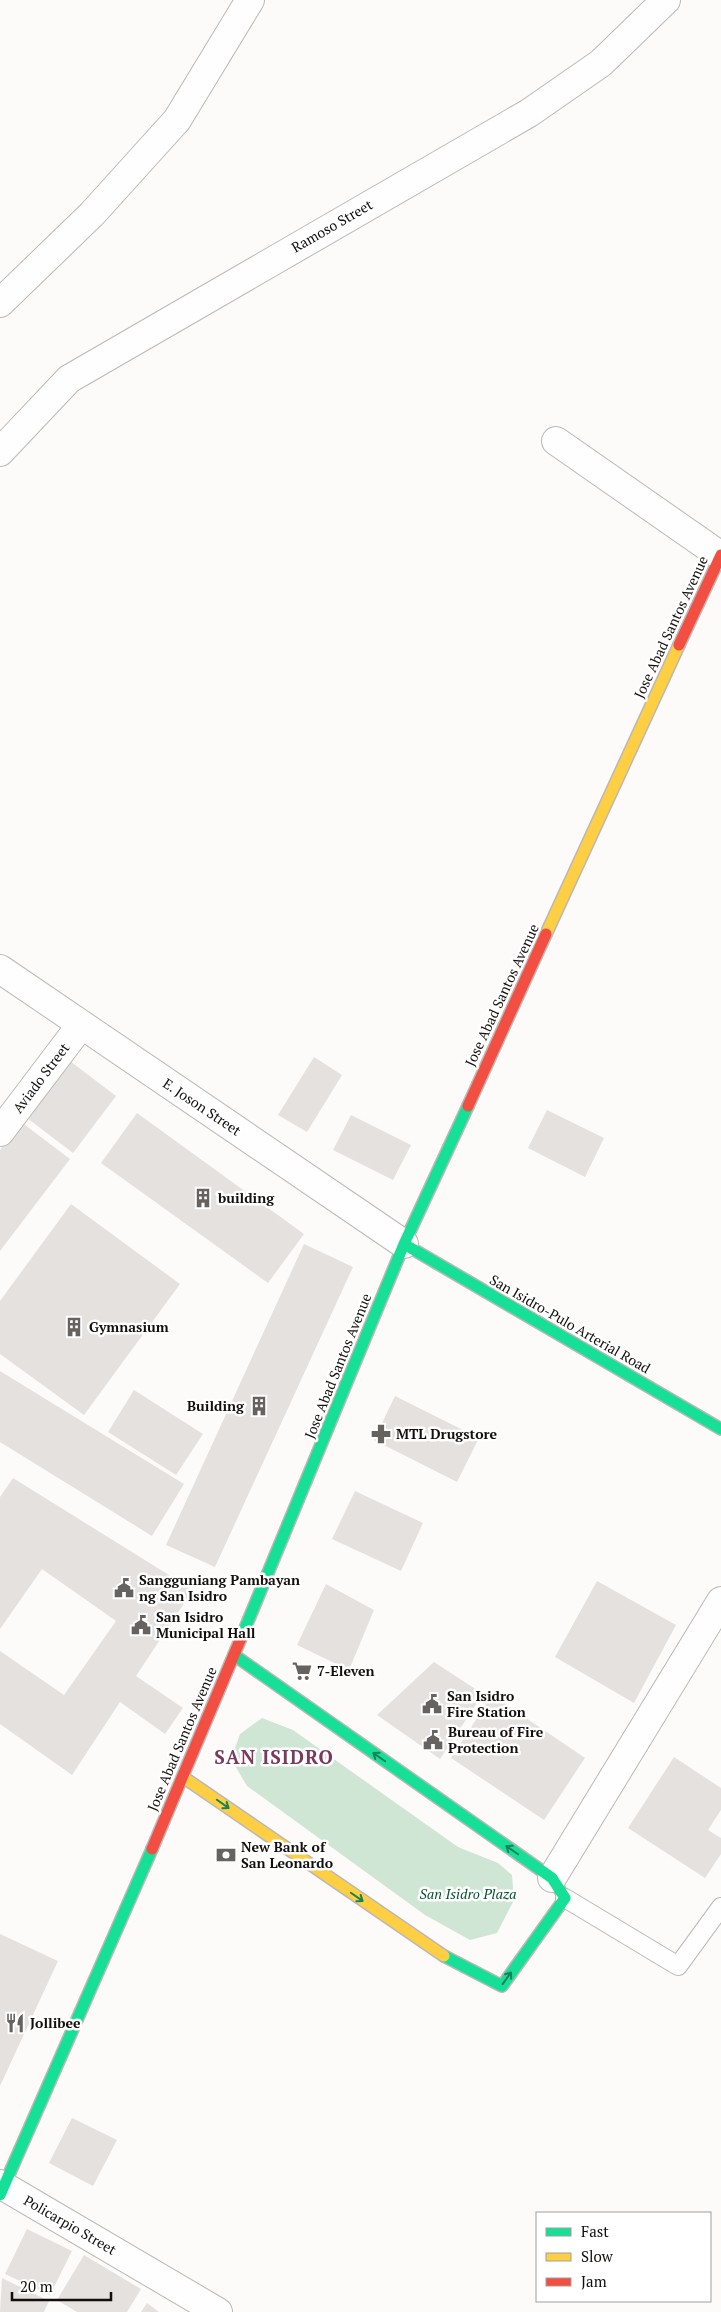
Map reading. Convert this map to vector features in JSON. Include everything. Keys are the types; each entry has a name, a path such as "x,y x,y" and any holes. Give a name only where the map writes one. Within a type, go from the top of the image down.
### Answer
{"main road":[{"name":"Jose Abad Santos Avenue","path":"1,2188 183,1777 404,1244 721,556"},
{"name":"San Isidro-Pulo Arterial Road","path":"404,1244 667,1400 721,1429"},
{"path":"183,1777 454,1963 502,1986 559,1888 234,1655"}],"street":[{"path":"0,303 92,214 177,120 250,0"},
{"name":"Ramoso Street","path":"0,452 69,379 528,113 601,63 666,0"},
{"path":"556,441 721,556"},
{"name":"E. Joson Street","path":"0,969 404,1244"},
{"name":"Aviado Street","path":"0,1132 81,1025"},
{"path":"559,1888 721,1601"},
{"name":"Policarpio Street","path":"1,2188 218,2312"}],"lane":[{"path":"559,1888 678,1966 721,1907"}],"green space":[{"name":"San Isidro Plaza","path":"262,1718 293,1730 458,1847 498,1863 512,1875 514,1900 497,1933 470,1940 425,1915 247,1786 231,1759 240,1734"}],"building":[{"path":"314,1057 342,1075 307,1132 278,1115"},
{"path":"70,1061 116,1096 73,1153 27,1118"},
{"path":"547,1110 604,1138 585,1177 528,1148"},
{"name":"building","path":"137,1113 304,1234 268,1283 101,1163"},
{"path":"351,1115 411,1145 393,1180 333,1150"},
{"path":"21,1122 70,1159 0,1251 0,1150"},
{"name":"Gymnasium","path":"71,1204 180,1284 84,1415 0,1354 0,1301"},
{"name":"Building","path":"304,1244 353,1267 215,1567 166,1545"},
{"path":"0,1371 184,1484 152,1536 0,1442"},
{"path":"134,1390 203,1434 176,1475 108,1432"},
{"path":"395,1396 479,1438 457,1482 374,1440"},
{"name":"San Isidro Municipal Hall","path":"13,1478 193,1590 136,1676 183,1708 165,1734 120,1702 72,1775 0,1724 0,1651 64,1695 116,1621 42,1569 0,1629 0,1497"},
{"path":"355,1491 423,1523 401,1571 332,1539"},
{"path":"597,1581 676,1625 634,1703 555,1657"},
{"path":"326,1584 374,1610 349,1670 297,1645"},
{"name":"San Isidro Fire Station","path":"434,1662 483,1694 440,1759 377,1715"},
{"path":"492,1695 585,1758 544,1820 451,1758"},
{"path":"674,1757 721,1788 721,1810 708,1830 721,1838 721,1854 705,1878 628,1828"},
{"name":"Jollibee","path":"0,1934 58,1961 0,2086"},
{"path":"72,2118 117,2140 93,2186 49,2163"},
{"path":"27,2229 72,2251 50,2295 5,2274"},
{"path":"84,2255 141,2289 127,2312 77,2312 57,2300"},
{"path":"2,2278 49,2301 44,2312 0,2312"},
{"path":"147,2303 159,2312 141,2312"}],"traffic: fast":[{"path":"241,1638 404,1244 468,1106"},
{"path":"404,1244 721,1429"},
{"path":"234,1655 552,1878 565,1898 502,1986 444,1956"},
{"path":"0,2195 152,1849"}],"traffic: slow":[{"path":"546,934 679,645"},
{"path":"183,1777 444,1956"}],"traffic: jam":[{"path":"679,645 721,555"},
{"path":"468,1106 546,934"},
{"path":"152,1849 241,1638"}],"place":[{"name":"building","path":"203,1198"},
{"name":"Gymnasium","path":"74,1327"},
{"name":"Building","path":"259,1406"},
{"name":"MTL Drugstore","path":"381,1434"},
{"name":"Sangguniang Pambayan ng San Isidro","path":"124,1588"},
{"name":"San Isidro Municipal Hall","path":"141,1625"},
{"name":"7-Eleven","path":"302,1671"},
{"name":"San Isidro Fire Station","path":"432,1704"},
{"name":"Bureau of Fire Protection","path":"433,1740"},
{"name":"New Bank of San Leonardo","path":"226,1855"},
{"name":"Jollibee","path":"15,2023"}],"district":[{"name":"SAN ISIDRO","path":"274,1757"}]}
